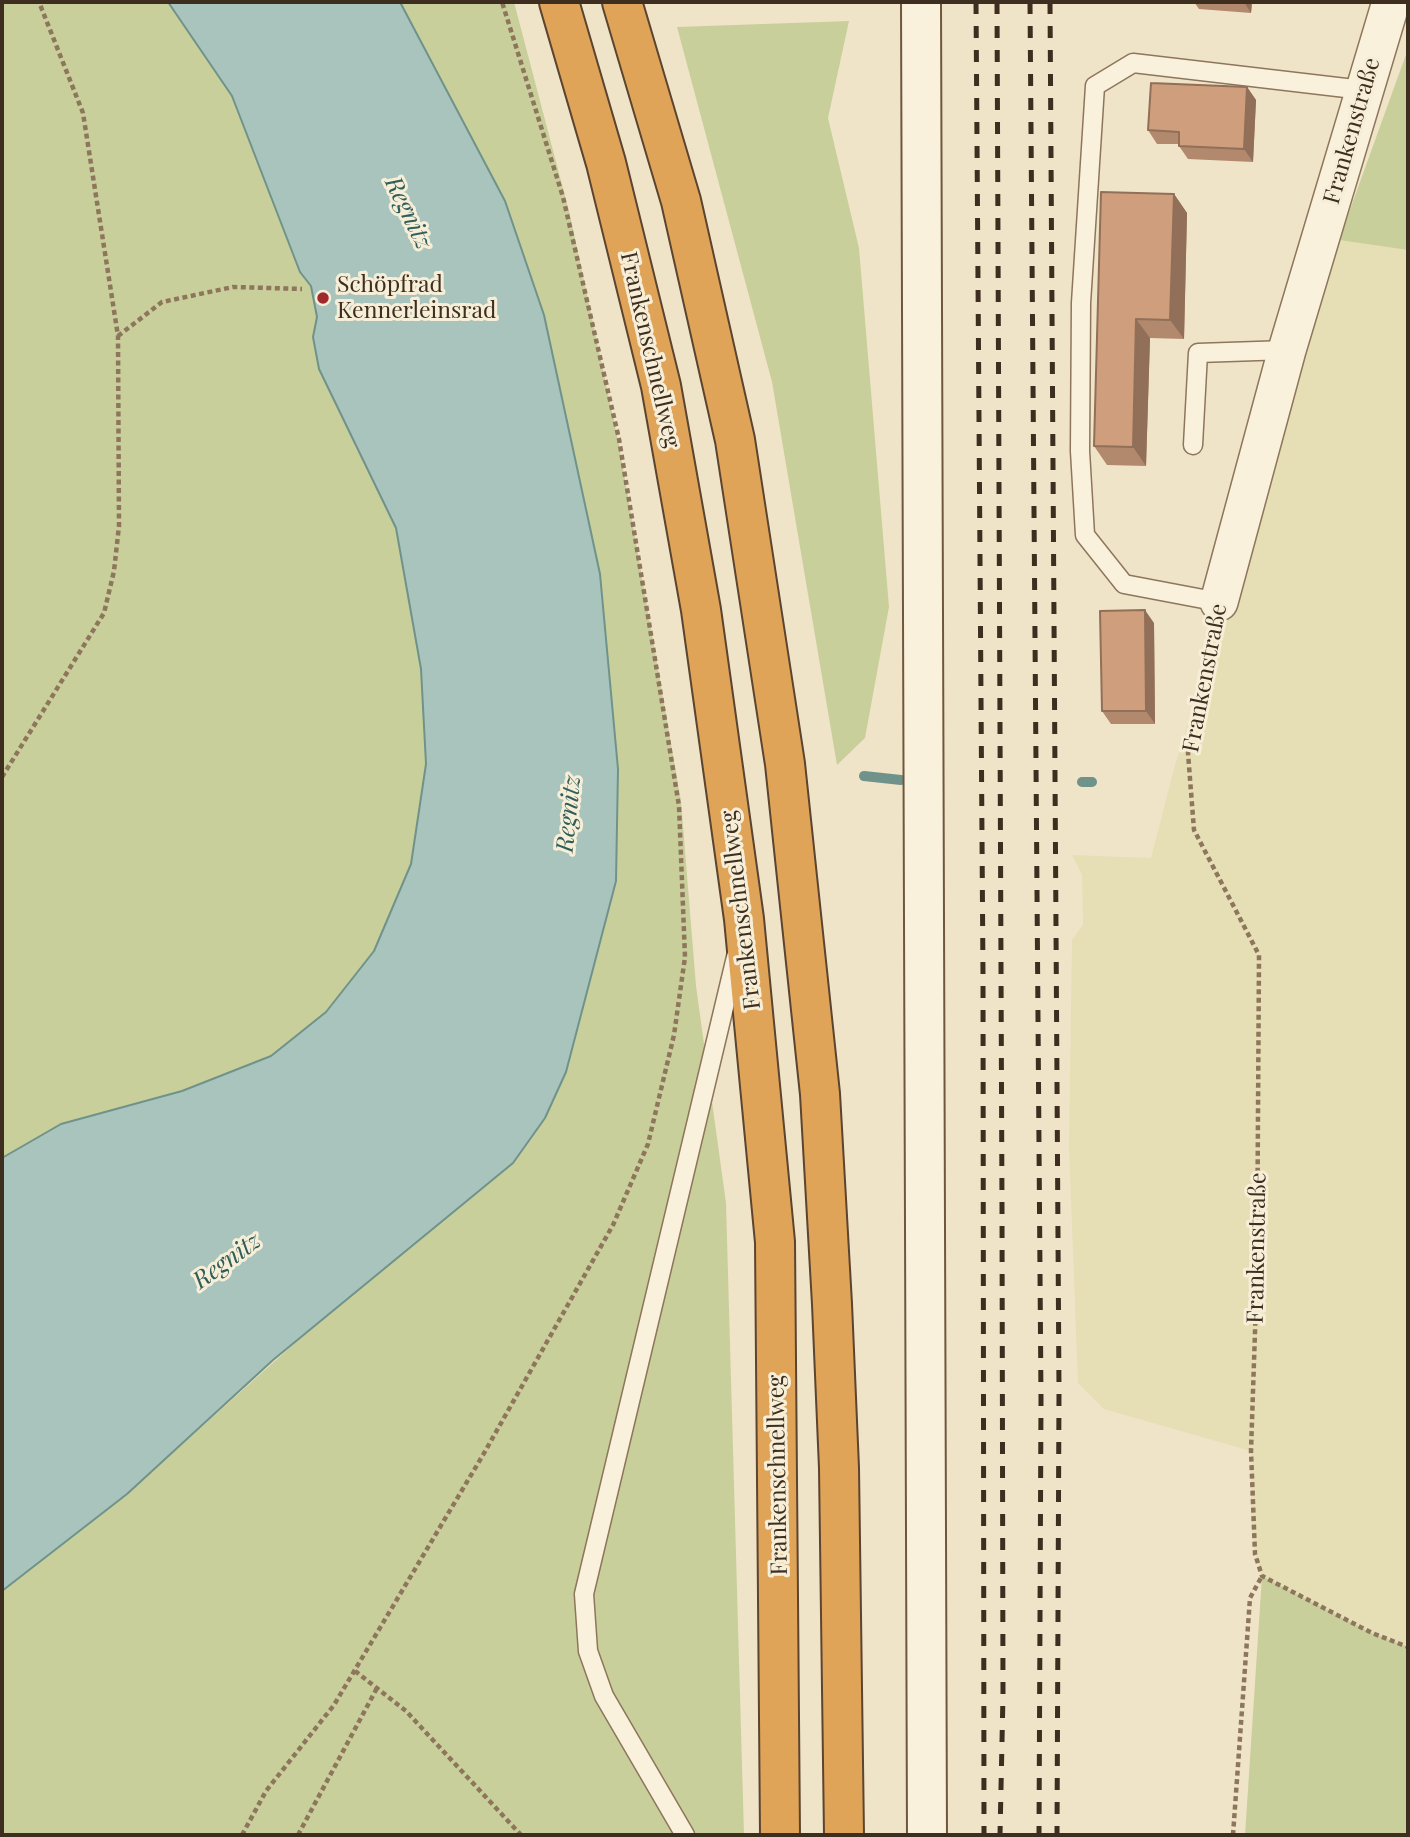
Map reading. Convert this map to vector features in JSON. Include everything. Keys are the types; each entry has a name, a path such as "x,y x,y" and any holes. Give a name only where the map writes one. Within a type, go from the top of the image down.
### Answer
{"highway":[{"name":"Frankenschnellweg","path":"559,2 606,163 661,386 701,610 744,919 775,1242 780,1835"},
{"path":"622,2 681,201 735,440 785,764 820,1094 831,1278 839,1468 844,1835"}],"main road":[{"path":"921,2 927,1835"}],"street":[{"name":"Frankenstraße","path":"1219,603 1287,350 1391,2"}],"lane":[{"path":"1219,603 1125,584 1085,536 1080,451 1081,303 1095,86 1133,63 1363,90"},
{"path":"1193,445 1198,353 1287,350"},
{"path":"685,1835 604,1696 588,1651 584,1594 744,919"}],"path":[{"path":"2,777 104,613 114,571 119,526 118,336 83,113 39,2"},
{"path":"243,1835 266,1791 334,1705 355,1671 483,1455 613,1226 648,1144 674,1035 685,957 679,806 619,439 563,197 502,2"},
{"path":"118,336 162,303 233,287 302,289"},
{"name":"Frankenstraße","path":"1219,603 1188,753 1189,791 1194,830 1259,955 1257,1272 1251,1519 1255,1554 1262,1576"},
{"path":"1233,1835 1250,1598 1262,1576 1372,1633 1408,1647"},
{"path":"355,1671 406,1711 521,1835"},
{"path":"298,1835 377,1688"}],"shaded area":[{"path":"1339,240 1408,250 1408,1647 1372,1633 1262,1576 1255,1554 1251,1519 1251,1451 1104,1409 1078,1383 1069,1147 1072,940 1083,925 1082,875 1072,855 1151,858 1175,765"}],"green space":[{"path":"2,2 168,2 232,96 300,272 311,286 317,317 313,337 319,369 396,528 421,669 426,764 411,864 374,951 326,1012 271,1056 182,1091 61,1124 2,1158"},
{"path":"400,2 514,2 570,215 619,445 681,801 696,986 726,1203 744,1835 2,1835 2,1591 127,1494 545,1118 566,1072 616,881 618,769 600,574 544,315 505,201"},
{"path":"849,21 828,118 859,248 889,607 865,738 837,765 772,382 677,27"},
{"path":"1408,49 1408,250 1339,240"},
{"path":"1262,1576 1372,1633 1408,1647 1408,1835 1245,1835"}],"water":[{"name":"Regnitz","path":"168,2 400,2 505,201 544,315 600,574 618,769 616,881 566,1072 545,1118 513,1163 273,1360 127,1494 2,1591 2,1158 61,1124 182,1091 271,1056 326,1012 374,951 411,864 426,764 421,669 396,528 319,369 313,337 317,317 311,286 300,272 232,96"}],"building":[{"path":"1151,83 1247,87 1244,149 1179,146 1179,132 1148,130"},
{"path":"1101,192 1174,194 1170,320 1136,319 1133,447 1094,446"},
{"path":"1145,610 1146,711 1102,711 1100,611"}],"waterway":[{"path":"864,776 901,780"},
{"path":"1082,782 1092,782"}],"railway":[{"path":"976,2 983,976 984,1835"},
{"path":"997,2 1003,1695 1000,1835"},
{"path":"1030,2 1041,1399 1039,1835"},
{"path":"1050,2 1059,1392 1057,1835"}],"place":[{"name":"Schöpfrad Kennerleinsrad","path":"323,298"}]}
